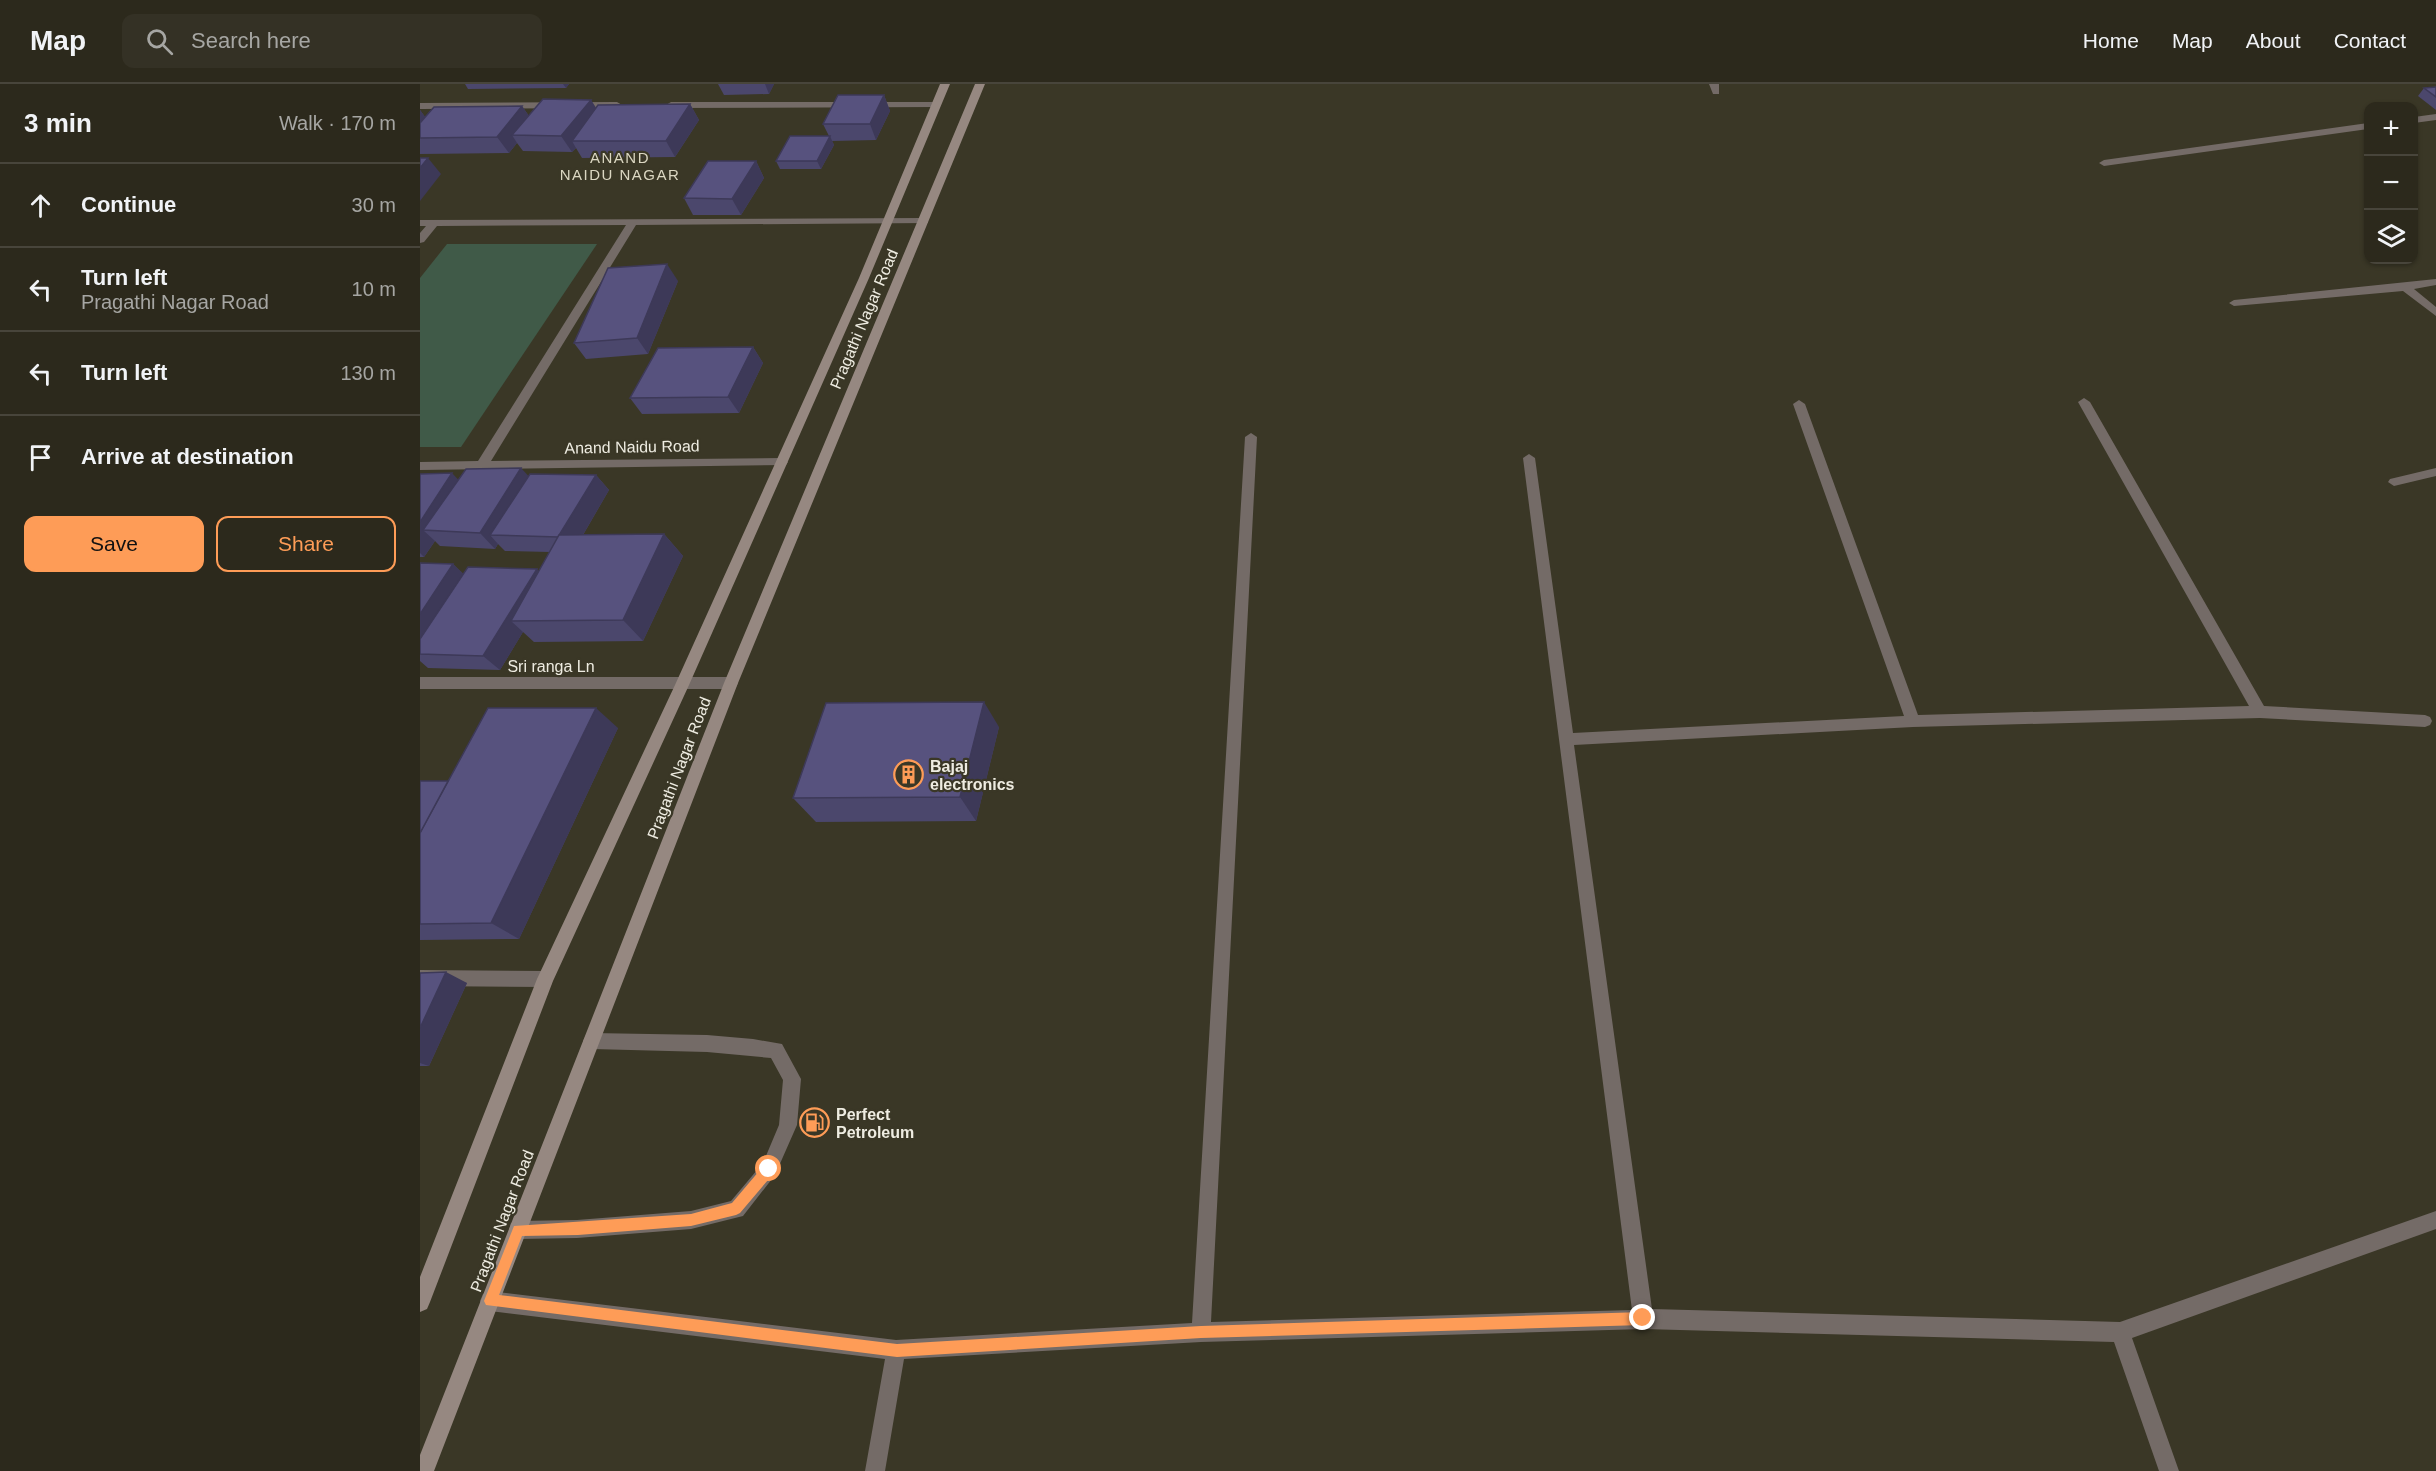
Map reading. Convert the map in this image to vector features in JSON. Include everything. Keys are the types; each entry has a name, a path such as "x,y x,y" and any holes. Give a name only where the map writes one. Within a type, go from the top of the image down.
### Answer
{"main road":[{"name":"Pragathi Nagar Road","path":"420,1302 545,979 682,685 782,462 889,221 945,84"},
{"name":"Pragathi Nagar Road","path":"424,1471 731,683 980,84"}],"street":[{"path":"420,106 624,105"},
{"path":"660,105 935,105"},
{"path":"2418,119 2436,117"},
{"path":"2104,163 2364,127"},
{"path":"420,223 924,221"},
{"path":"482,465 633,222"},
{"path":"420,240 434,223"},
{"path":"2234,303 2406,287 2436,282"},
{"path":"2406,287 2436,314"},
{"path":"2084,402 2260,712"},
{"path":"1799,405 1913,721"},
{"path":"1201,1332 1251,437"},
{"path":"1529,458 1643,1318"},
{"name":"Anand Naidu Road","path":"420,466 782,462"},
{"path":"2394,482 2436,472"},
{"name":"Sri ranga Ln","path":"420,683 682,685 731,683"},
{"path":"1567,739 1913,721 2260,712 2425,721"},
{"path":"420,978 545,979"},
{"path":"518,1230 578,1229 691,1220 736,1209 769,1169 788,1125 792,1079 776,1050 692,1041 592,1041"},
{"path":"490,1301 897,1350 1201,1332 1643,1318 2120,1332 2436,1220"},
{"path":"2120,1332 2169,1471"},
{"path":"875,1471 897,1350"}],"green space":[{"path":"447,244 597,244 461,447 420,447 420,278"}],"building":[{"path":"2436,87 2436,97 2424,88"},
{"path":"838,95 884,95 870,124 823,124"},
{"path":"543,99 591,100 561,136 512,135"},
{"path":"690,104 666,141 572,141 598,105"},
{"path":"522,106 497,137 420,138 420,123 434,107"},
{"path":"790,136 830,136 817,161 776,161"},
{"path":"420,158 428,158 420,168"},
{"path":"708,161 756,161 732,199 684,198"},
{"path":"667,264 637,338 574,343 608,268"},
{"path":"753,347 728,397 630,398 658,348"},
{"path":"521,468 480,533 423,530 466,469"},
{"path":"452,473 420,522 420,474"},
{"path":"530,474 596,475 558,537 490,535"},
{"path":"664,534 623,620 511,621 559,535"},
{"path":"420,563 453,564 420,614"},
{"path":"468,567 537,569 483,656 420,654 420,639"},
{"path":"984,702 960,797 793,798 826,703"},
{"path":"488,708 596,708 491,923 420,924 420,833"},
{"path":"420,781 448,781 420,833"},
{"path":"446,972 420,1028 420,973"}],"place":[{"name":"Bajaj electronics","path":"909,775"},
{"name":"Perfect Petroleum","path":"815,1123"}],"district":[{"name":"ANAND NAIDU NAGAR","path":"620,166"}],"route":[{"path":"769,1169 736,1209 691,1220 578,1229 518,1230 490,1301 897,1350 1201,1332 1643,1318"}]}
